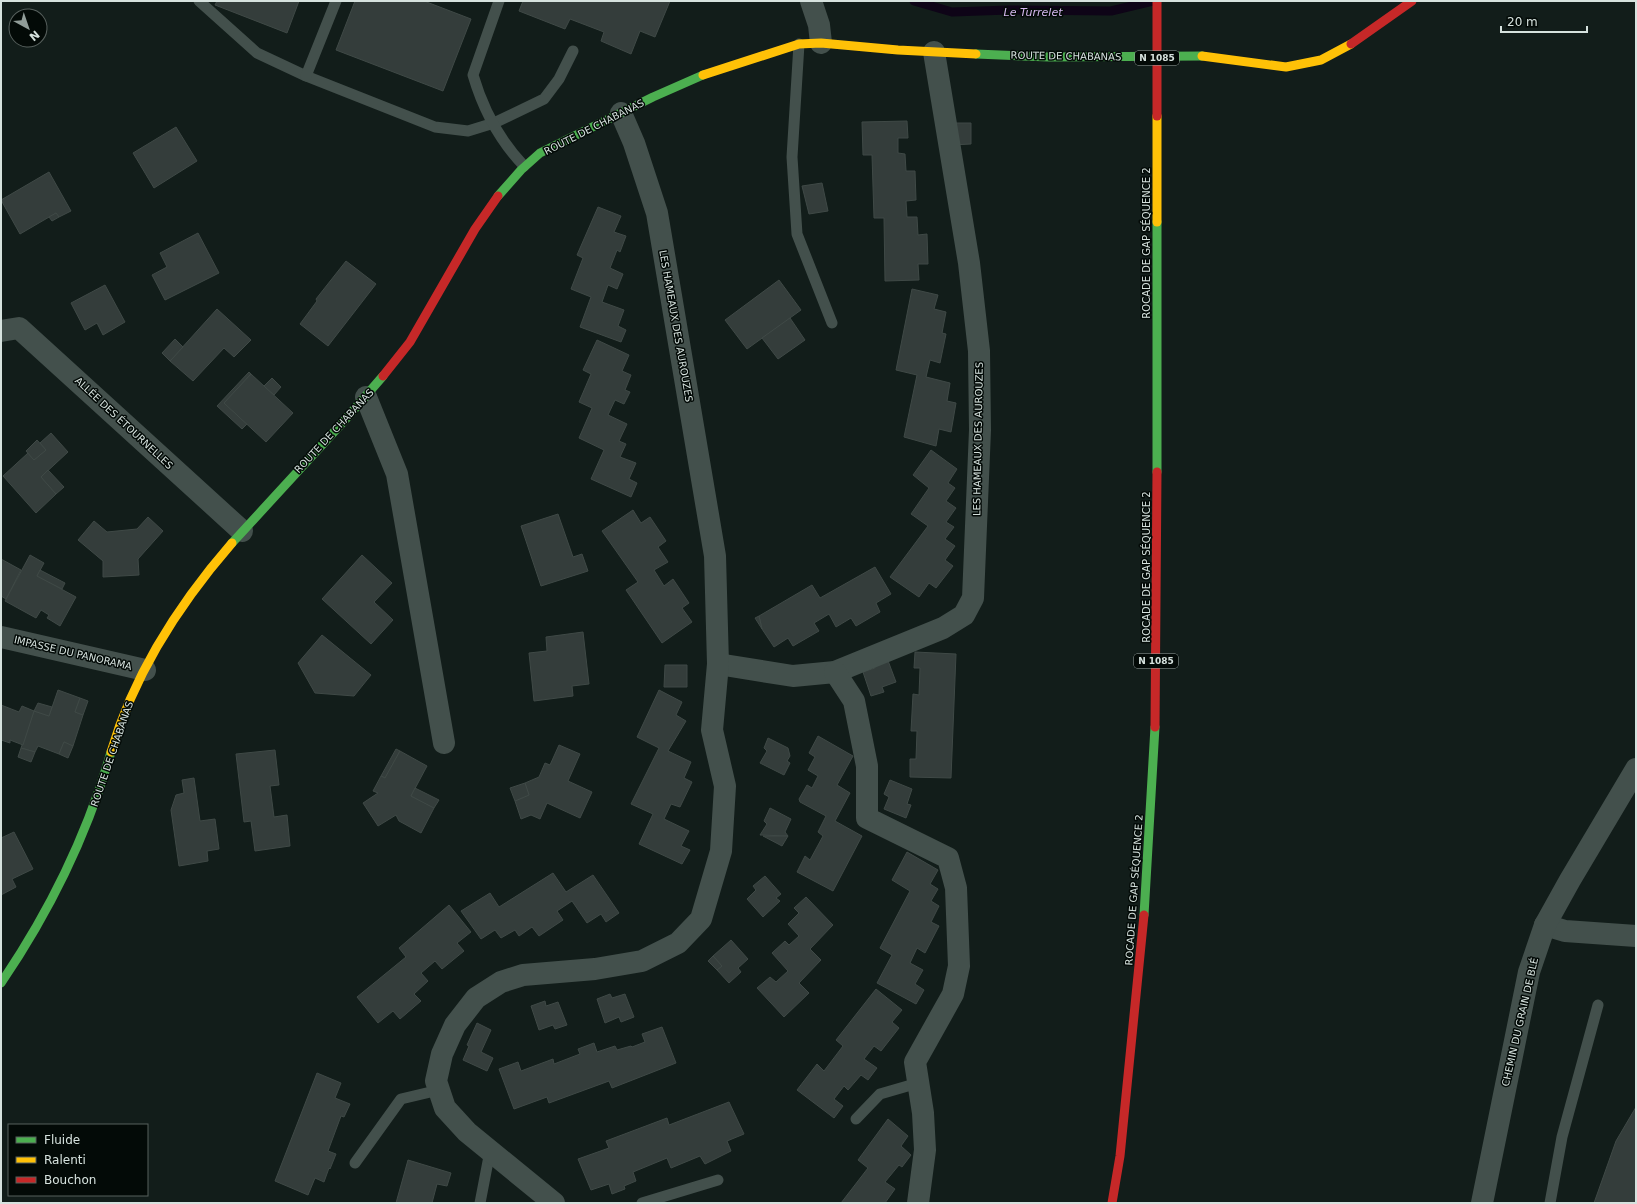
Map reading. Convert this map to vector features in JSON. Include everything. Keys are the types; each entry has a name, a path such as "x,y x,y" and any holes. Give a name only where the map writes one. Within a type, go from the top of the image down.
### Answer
{"street":[{"path":"811,1 819,25 821,43"},
{"name":"ROCADE DE GAP SÉQUENCE 2","path":"1112,1203 1120,1156 1140,966 1155,754 1158,536 1157,1"},
{"name":"ROUTE DE CHABANAS","path":"1,983 26,946 60,887 79,844 98,794 123,715 144,670 166,632 200,583 242,532 366,397 405,349 492,202 524,166 540,153 621,113 706,74 799,44 821,43 934,52 1049,57 1198,56 1286,66 1321,60 1346,47 1412,1"},
{"name":"LES HAMEAUX DES AUROUZES","path":"718,664 793,676 835,672 944,628 964,615 973,598 980,430 979,351 969,264 934,52"},
{"name":"LES HAMEAUX DES AUROUZES","path":"554,1203 467,1132 445,1108 436,1081 442,1054 455,1025 476,998 501,982 523,975 595,969 642,961 678,943 701,919 721,851 725,786 712,730 718,664 715,556 657,213 634,143 621,113"},
{"name":"ALLÉE DES ÉTOURNELLES","path":"1,330 19,328 242,532"},
{"path":"366,397 397,474 444,743"},
{"name":"IMPASSE DU PANORAMA","path":"1,637 144,670"},
{"path":"835,672 854,701 867,766 867,818 948,858 956,888 959,966 953,994 915,1062 923,1113 925,1150 918,1203"},
{"name":"CHEMIN DU GRAIN DE BLÉ","path":"1482,1203 1529,972 1545,925 1636,769"},
{"path":"1545,925 1565,931 1636,936"}],"lane":[{"path":"198,1 257,53 306,76 435,127 468,131 494,122 544,99 559,79 573,51"},
{"path":"306,76 336,1"},
{"path":"499,1 473,75 494,122 498,135 508,149 524,166"},
{"path":"799,44 792,157 797,234 832,323"},
{"path":"1550,1203 1562,1136 1598,1005"},
{"path":"856,1119 880,1094 918,1083"},
{"path":"355,1163 401,1099 439,1090"},
{"path":"480,1203 490,1151"},
{"path":"642,1203 718,1180"}],"building":[{"path":"217,1 299,1 287,33 215,5"},
{"path":"355,1 424,1 471,19 443,91 336,50"},
{"path":"523,1 670,1 655,37 640,31 631,54 601,41 604,32 570,19 565,29 519,11"},
{"path":"907,121 908,138 898,138 898,153 905,154 906,171 915,171 916,200 906,201 907,217 917,217 918,235 927,234 928,264 918,264 919,280 885,281 884,218 874,218 872,155 863,155 862,122"},
{"path":"950,123 971,123 971,144 951,145"},
{"path":"176,127 197,161 154,188 133,153"},
{"path":"49,172 71,211 59,217 56,213 20,234 1,200"},
{"path":"822,183 828,211 809,214 802,186"},
{"path":"598,207 621,216 614,232 626,236 620,252 617,250 610,268 623,274 617,289 608,285 602,302 624,310 618,326 626,330 621,342 580,327 591,297 571,289 583,258 577,255"},
{"path":"56,213 59,217 52,221 49,217"},
{"path":"198,233 219,273 165,300 152,275 167,267 160,253"},
{"path":"346,261 376,284 328,346 300,324 317,301 316,299"},
{"path":"779,280 801,310 747,349 725,320"},
{"path":"105,285 125,322 103,335 97,323 85,330 71,303"},
{"path":"912,289 938,295 934,309 946,312 942,333 946,334 940,363 930,360 926,377 950,383 947,401 956,403 951,432 939,429 936,446 904,437 917,375 896,370"},
{"path":"217,309 251,340 234,357 224,348 193,381 170,361"},
{"path":"790,318 805,340 778,359 762,338"},
{"path":"175,339 183,347 170,361 162,353"},
{"path":"597,340 629,355 622,371 631,375 625,390 630,392 624,404 615,400 608,415 627,424 619,441 626,444 620,457 636,463 629,479 637,483 631,497 591,479 604,450 579,438 592,408 579,402 591,374 583,370"},
{"path":"249,372 251,374 224,403 247,424 242,429 217,406"},
{"path":"251,374 293,413 266,442 224,403"},
{"path":"272,378 281,387 274,395 264,386"},
{"path":"51,433 68,452 41,477 56,494 36,513 3,476 28,453 34,460 46,450 40,443"},
{"path":"37,440 46,450 34,460 26,451"},
{"path":"931,450 957,469 948,483 955,488 946,501 956,508 946,522 954,527 945,539 955,546 945,560 953,566 936,588 929,583 919,597 890,577 928,526 911,514 929,488 913,475"},
{"path":"48,470 64,487 56,494 41,477"},
{"path":"633,510 641,523 650,517 666,541 658,547 668,562 654,570 664,586 673,579 689,603 682,608 692,622 662,643 626,590 638,582 602,531"},
{"path":"558,514 573,557 582,554 588,571 541,586 521,526"},
{"path":"148,517 163,531 138,559 139,575 103,577 103,561 78,540 94,521 107,532 137,529"},
{"path":"30,555 44,563 37,576 76,597 60,626 47,618 49,615 41,610 36,618 5,601"},
{"path":"362,555 392,583 374,602 393,620 371,644 322,599"},
{"path":"1,559 21,570 6,599 1,596"},
{"path":"875,567 891,594 876,603 880,612 856,626 851,618 836,627 829,614 814,623 819,631 793,646 788,638 774,647 762,629 759,616 812,585 820,598"},
{"path":"40,570 65,583 62,589 37,576"},
{"path":"759,616 762,629 755,618"},
{"path":"583,632 589,684 572,686 573,696 534,701 529,653 547,651 546,637"},
{"path":"322,635 371,675 354,696 315,693 298,663"},
{"path":"915,652 956,654 951,778 910,777 910,759 916,759 917,731 911,731 913,694 919,695 920,668 914,668"},
{"path":"887,658 896,682 882,687 884,692 871,696 863,672 875,668 873,663"},
{"path":"665,665 687,665 687,687 664,687"},
{"path":"58,690 80,698 75,712 83,715 73,746 64,742 59,754 38,746 35,752 21,748 34,711 49,716"},
{"path":"659,690 682,702 676,715 686,721 668,751 691,762 684,778 692,782 680,807 671,804 664,819 689,831 681,846 690,850 682,864 639,844 653,814 631,804 659,748 637,737"},
{"path":"80,698 88,701 83,715 75,712"},
{"path":"38,703 52,707 49,716 34,711"},
{"path":"1,705 19,712 22,706 34,711 23,745 10,740 10,743 1,740"},
{"path":"818,736 853,756 837,785 850,793 835,821 862,836 833,891 797,872 805,856 810,860 823,836 818,832 826,816 800,802 799,799 807,785 812,788 818,776 808,770 815,757 809,753"},
{"path":"768,738 788,748 790,756 787,761 790,763 784,775 760,763 767,751 764,748"},
{"path":"64,742 73,746 68,758 59,754"},
{"path":"559,745 580,754 568,781 592,792 580,818 547,803 540,819 531,815 521,819 515,801 529,795 525,783 539,777 545,763 550,765"},
{"path":"21,748 35,752 31,762 18,757"},
{"path":"396,749 400,751 385,778 381,776"},
{"path":"275,750 279,785 270,786 274,817 287,815 290,846 255,851 251,821 244,822 236,754"},
{"path":"400,751 427,766 411,796 434,808 421,833 399,821 396,815 378,826 363,803 378,793 373,791 381,776 385,778"},
{"path":"194,778 200,821 215,819 219,849 207,851 208,861 179,866 171,810 176,795 184,793 182,780"},
{"path":"890,780 912,789 907,804 911,805 906,818 884,809 889,797 884,794"},
{"path":"525,783 529,795 515,801 510,788"},
{"path":"415,788 439,800 434,808 411,796"},
{"path":"770,808 791,819 785,832 788,836 760,835 767,824 764,821"},
{"path":"14,832 33,869 12,879 16,887 1,895 1,838"},
{"path":"763,836 788,836 782,846"},
{"path":"907,852 938,870 930,884 938,889 931,901 939,906 931,922 939,926 925,953 917,948 910,963 923,970 915,984 924,990 916,1004 877,983 892,955 880,948 910,891 892,880"},
{"path":"553,873 566,892 593,875 619,913 606,922 601,914 587,923 572,901 557,911 563,920 539,936 532,927 519,936 515,930 501,938 495,930 481,939 461,911 490,893 499,907"},
{"path":"765,876 781,894 776,898 780,901 763,917 747,899 756,890 753,886"},
{"path":"806,897 833,925 810,949 821,960 799,983 809,993 784,1017 757,988 770,977 776,982 788,971 772,953 785,941 789,945 799,936 788,924 799,913 794,908"},
{"path":"449,905 471,932 457,943 464,951 442,969 435,961 421,973 428,981 414,994 421,1001 400,1019 393,1011 378,1023 357,997 406,957 399,948"},
{"path":"731,940 748,959 738,968 741,972 729,983 717,970 722,966 713,956"},
{"path":"713,956 722,966 717,970 708,961"},
{"path":"876,989 902,1010 892,1022 899,1028 881,1051 874,1046 864,1059 877,1068 868,1080 861,1075 848,1090 844,1086 834,1099 843,1106 834,1118 797,1090 817,1064 824,1071 843,1046 836,1040"},
{"path":"610,994 612,998 625,994 634,1017 621,1022 619,1017 605,1023 597,999"},
{"path":"545,1001 546,1006 558,1002 567,1025 555,1029 553,1025 539,1030 531,1006"},
{"path":"477,1023 491,1030 481,1052 493,1058 487,1071 463,1060 469,1046 467,1045"},
{"path":"662,1027 676,1063 612,1088 609,1081 549,1103 547,1097 514,1109 499,1069 518,1062 521,1071 553,1059 554,1064 580,1054 578,1049 594,1043 597,1052 615,1046 617,1050 632,1047 645,1042 642,1034"},
{"path":"317,1073 341,1083 335,1098 350,1104 344,1117 341,1116 328,1151 336,1154 324,1182 315,1178 308,1195 275,1181"},
{"path":"729,1102 744,1134 727,1141 731,1151 705,1164 700,1156 671,1168 667,1158 633,1172 636,1181 624,1186 625,1189 612,1194 609,1184 591,1190 578,1159 609,1148 606,1141 667,1118 669,1125"},
{"path":"1636,1107 1636,1203 1594,1203 1616,1141"},
{"path":"888,1119 908,1136 901,1146 911,1155 902,1167 899,1165 885,1182 895,1189 885,1203 841,1203 868,1168 858,1160"},
{"path":"408,1160 451,1173 447,1186 437,1184 432,1203 396,1203"}],"waterway":[{"name":"Le Turrelet","path":"914,1 952,12 1009,10 1111,11 1153,1"}],"traffic: fast":[{"path":"976,54 1049,57 1202,56"},
{"path":"498,196 521,170 540,153 653,97 703,75"},
{"path":"1157,222 1157,472"},
{"path":"232,543 344,421 383,376"},
{"path":"1144,915 1155,727"},
{"path":"1,983 19,956 51,900 79,843 91,813 111,752"}],"traffic: slow":[{"path":"703,75 799,44 821,43 898,50 976,54"},
{"path":"1202,56 1286,67 1321,60 1351,44"},
{"path":"1157,116 1157,222"},
{"path":"111,752 132,695 160,641 194,590 232,543"}],"traffic: jam":[{"path":"1157,1 1157,116"},
{"path":"1351,44 1412,1"},
{"path":"383,376 410,342 475,229 498,196"},
{"path":"1155,727 1157,472"},
{"path":"1112,1203 1120,1156 1144,915"}]}
